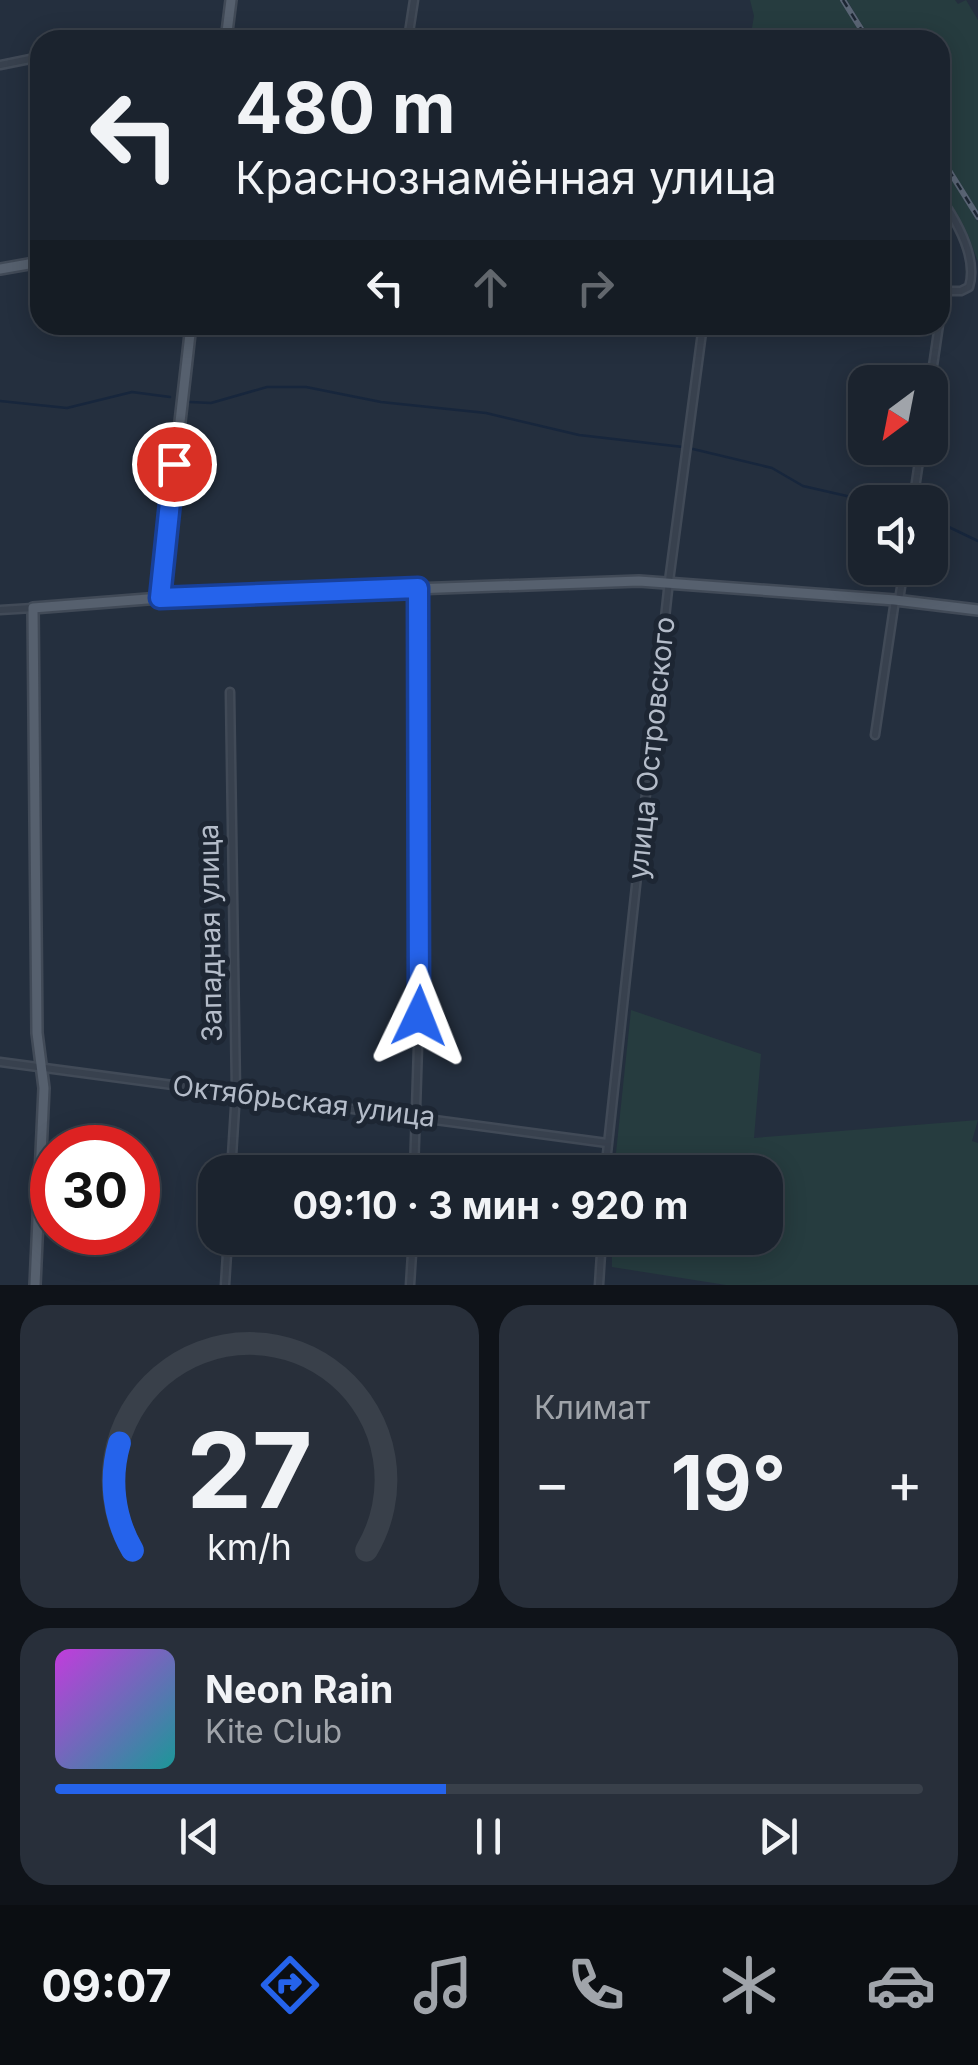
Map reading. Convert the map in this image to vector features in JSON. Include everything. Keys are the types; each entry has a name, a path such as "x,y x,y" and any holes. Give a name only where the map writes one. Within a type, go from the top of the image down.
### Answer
{"main road":[{"path":"228,30 232,0"},
{"path":"0,268 30,264"},
{"path":"160,598 190,335"},
{"path":"35,1285 44,1088 37,1033 33,608 160,598 669,581 978,610"}],"street":[{"path":"409,30 414,0"},
{"path":"0,65 30,60"},
{"path":"950,213 970,246 976,271 965,289 950,289"},
{"name":"улица Островского","path":"607,1155 669,581 701,335"},
{"path":"933,365 938,335"},
{"path":"875,735 900,585"},
{"path":"414,1155 420,983 418,588"},
{"path":"0,610 33,608"},
{"name":"Западная улица","path":"230,692 236,1092 232,1155"},
{"name":"Октябрьская улица","path":"0,1062 607,1143"},
{"path":"225,1285 227,1255"},
{"path":"410,1285 412,1255"},
{"path":"599,1285 601,1255"}],"green space":[{"path":"750,0 841,0 859,30 752,30 754,16"},
{"path":"847,0 955,0 958,4 966,0 978,20 978,212 950,167 950,30 865,30"},
{"path":"950,177 978,222 978,262 968,235 950,207"},
{"path":"631,1010 761,1054 754,1138 978,1120 972,1141 978,1143 978,1285 726,1285 612,1267 612,1255 783,1255 783,1155 616,1155"}],"waterway":[{"path":"190,402 211,403 267,387 306,387 381,402 486,413 579,435 683,447"},
{"path":"0,401 67,408 132,392 170,397"},
{"path":"693,449 772,468 803,486 848,496"},
{"path":"948,527 978,541"}],"railway":[{"path":"843,0 862,30"},
{"path":"950,172 978,217"}],"route":[{"path":"174,464 160,598 418,588 419,1016"}]}
